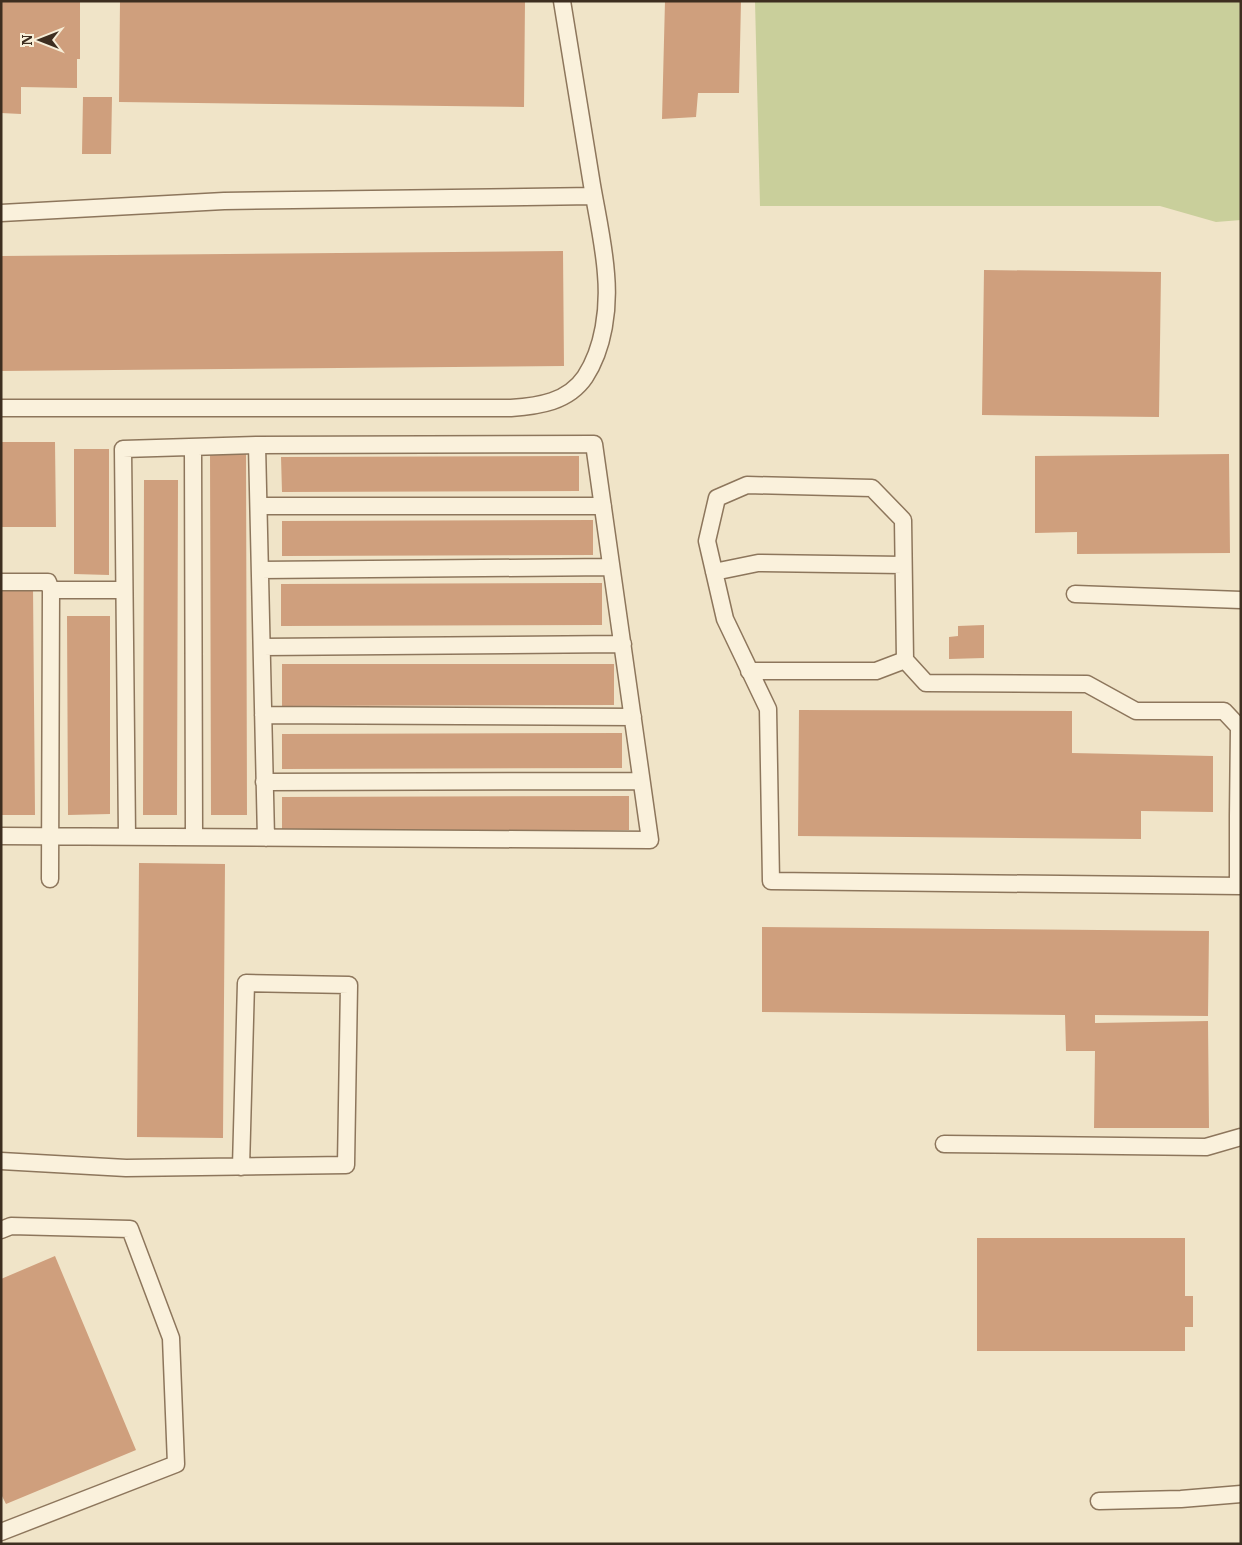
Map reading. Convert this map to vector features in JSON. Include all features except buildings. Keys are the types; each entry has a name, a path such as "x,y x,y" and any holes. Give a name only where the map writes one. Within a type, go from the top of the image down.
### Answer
{"lane":[{"path":"1,408 511,408 553,402 569,392 585,377 596,354 603,331 606,274 562,1"},
{"path":"1,213 224,202 594,196"},
{"path":"1,836 650,840 594,444 257,445 123,449 127,836"},
{"path":"257,445 266,838"},
{"path":"193,447 194,837"},
{"path":"747,485 872,488 903,520 903,565 905,660 926,683 1087,684 1136,711 1224,711 1239,727 1239,886 771,880 768,709 725,619 707,541 717,498 747,485"},
{"path":"259,506 603,506"},
{"path":"714,572 758,563 903,565"},
{"path":"260,570 612,567"},
{"path":"1,582 48,582 51,590 50,879"},
{"path":"51,590 124,590"},
{"path":"1075,594 1241,600"},
{"path":"262,648 623,644"},
{"path":"750,671 876,672 905,660"},
{"path":"263,715 633,717"},
{"path":"264,782 641,781"},
{"path":"1,1161 126,1168 241,1167 346,1166 349,985 246,983 241,1167"},
{"path":"944,1144 1206,1147 1241,1137"},
{"path":"1,1230 11,1226 130,1229 170,1338 176,1464 1,1532"},
{"path":"1099,1501 1181,1499 1241,1494"}],"green space":[{"path":"755,1 1241,1 1241,220 1216,222 1160,206 760,206"}]}
